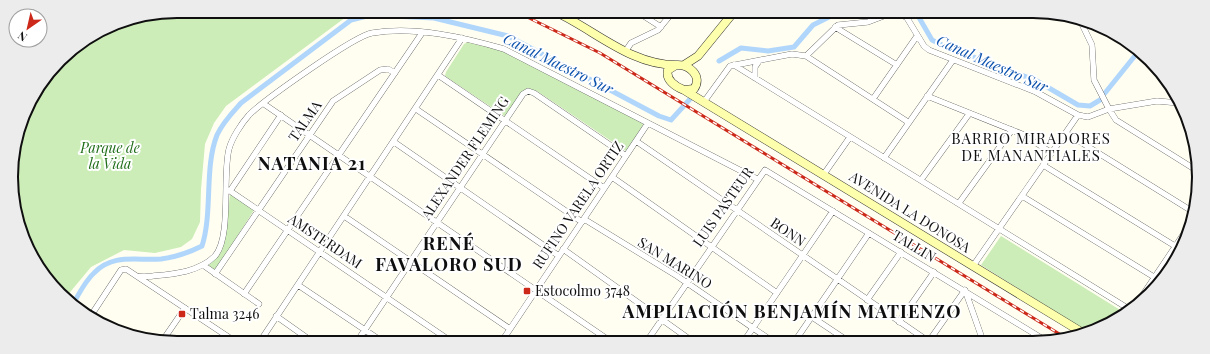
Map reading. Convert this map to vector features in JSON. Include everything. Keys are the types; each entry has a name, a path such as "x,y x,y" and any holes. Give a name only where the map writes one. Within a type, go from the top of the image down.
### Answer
{"main road":[{"path":"566,18 625,52 659,68 668,76 673,84 684,90 692,90 696,79 697,66 705,49"},
{"path":"668,76 668,70 694,60 730,18"},
{"path":"646,61 680,65 693,71 696,79"},
{"name":"AVENIDA LA DONOSA","path":"696,79 700,92 706,99 723,112"},
{"name":"AVENIDA LA DONOSA","path":"684,90 723,112 1078,330"}],"street":[{"path":"647,18 661,27"},
{"path":"625,52 631,43 661,27 668,18"},
{"path":"806,56 835,27 842,23 868,22 879,18"},
{"path":"907,18 926,49 1036,92 1078,115 1088,116 1109,109 1157,101 1174,102"},
{"path":"1083,26 1092,45 1094,80 1116,120 1192,168"},
{"path":"835,27 897,65"},
{"path":"138,277 182,272 203,265 214,256 222,244 228,191 227,163 231,144 246,119 264,104 335,53 367,34 402,31 422,32 462,38 504,49 757,179"},
{"path":"244,294 422,32"},
{"path":"873,99 917,36"},
{"path":"264,336 462,38"},
{"path":"706,99 728,68 734,65 797,54 806,56 908,122"},
{"path":"884,158 953,60"},
{"path":"755,78 754,67 759,61"},
{"path":"734,65 1125,306"},
{"name":"TALMA","path":"214,274 336,98 380,70 388,69 395,73"},
{"path":"438,75 604,188"},
{"name":"ALEXANDER FLEMING","path":"361,336 523,94 528,91 534,93 626,156"},
{"path":"927,96 1012,130 1052,153"},
{"path":"264,104 603,336"},
{"name":"SAN MARINO","path":"416,109 583,220 686,283 765,336"},
{"path":"921,180 969,114"},
{"path":"973,266 1078,115"},
{"path":"228,191 281,116"},
{"name":"RUFINO VARELA ORTIZ","path":"505,336 648,123"},
{"path":"959,203 1012,130"},
{"path":"1066,133 1189,210"},
{"path":"824,174 850,137"},
{"name":"BONN","path":"636,141 736,211 921,336"},
{"path":"394,142 559,256"},
{"path":"1043,165 1175,246"},
{"name":"LUIS PASTEUR","path":"650,336 757,179 763,171 767,171"},
{"name":"TALLIN","path":"767,171 1038,336"},
{"path":"612,177 777,292"},
{"name":"AMSTERDAM","path":"228,191 443,336"},
{"path":"1022,196 1154,277"},
{"path":"747,336 833,211"},
{"path":"344,216 510,329"},
{"path":"799,336 869,233"},
{"path":"1148,286 1179,240"},
{"path":"563,250 685,336"},
{"path":"867,300 901,252"},
{"path":"203,265 259,304"},
{"path":"94,313 121,270 126,269 227,336"},
{"path":"899,322 934,272"},
{"path":"298,285 374,336"},
{"path":"932,336 964,290"},
{"path":"964,290 981,336"},
{"path":"166,336 184,308"},
{"path":"276,316 304,336"},
{"path":"812,317 840,336"}],"green space":[{"name":"Parque de la Vida","path":"345,18 226,106 214,123 205,144 200,222 192,239 181,247 155,253 124,250 91,267 69,293 57,282 39,256 30,238 23,218 18,187 19,156 23,136 30,116 39,97 51,80 72,57 97,39 107,34 126,26 156,19"},
{"path":"468,42 503,51 642,122 643,125 626,151 537,91 530,90 506,117 445,76 464,44"},
{"path":"230,194 254,210 215,271 208,266 222,248 225,239"},
{"path":"1001,236 1120,310 1103,320 1082,328 981,265"}],"waterway":[{"name":"Canal Maestro Sur","path":"75,300 91,276 101,267 109,263 126,259 167,258 192,251 202,246 207,219 209,175 213,148 217,135 222,126 241,103 351,20 359,18"},
{"name":"Canal Maestro Sur","path":"434,18 508,36 659,116 671,120 691,98"},
{"name":"Canal Maestro Sur","path":"719,61 741,48 768,51 794,47 813,25 827,18"},
{"name":"Canal Maestro Sur","path":"919,18 932,40 942,45 1037,81 1078,105 1090,106 1100,100"},
{"name":"Canal Maestro Sur","path":"1105,93 1135,55"}],"railway":[{"path":"529,18 600,53 1059,334"}],"place":[{"name":"Estocolmo 3748","path":"527,291"},
{"name":"Talma 3246","path":"182,314"}],"district":[{"name":"BARRIO MIRADORES DE MANANTIALES","path":"1031,148"},
{"name":"NATANIA 21","path":"312,164"},
{"name":"RENÉ FAVALORO SUD","path":"449,254"},
{"name":"AMPLIACIÓN BENJAMÍN MATIENZO","path":"792,312"}]}
